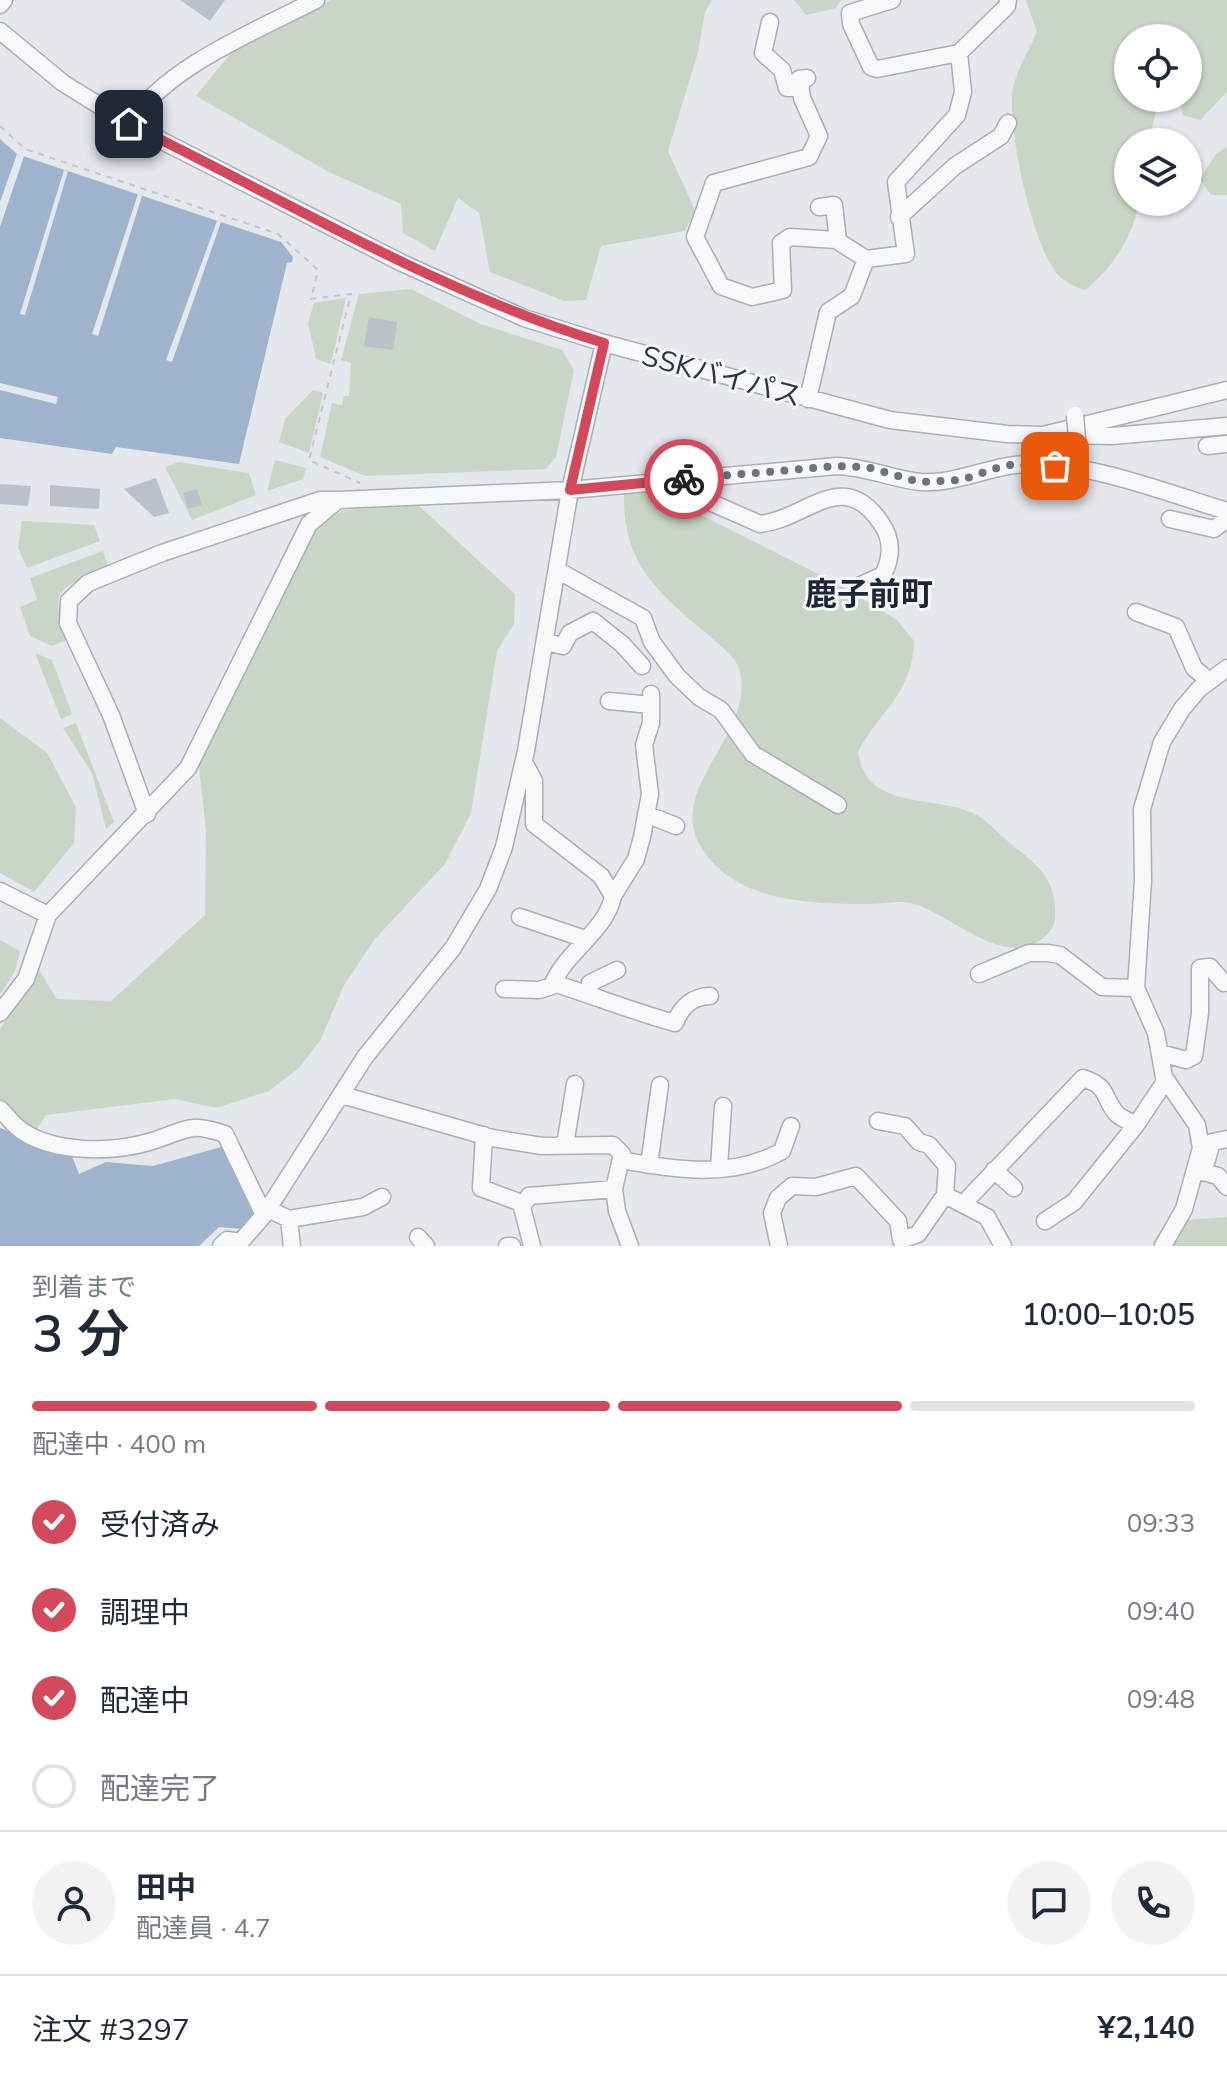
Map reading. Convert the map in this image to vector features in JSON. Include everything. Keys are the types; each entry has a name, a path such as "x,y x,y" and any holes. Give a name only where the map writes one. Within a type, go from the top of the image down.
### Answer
{"street":[{"path":"0,5 4,0"},
{"path":"129,124 143,104 216,51 316,0"},
{"path":"892,0 850,13 851,24 871,67 890,68 959,53 1007,6 1008,0"},
{"path":"770,22 763,53 782,70 787,88 804,82 819,136 809,157 714,183 695,237 721,286 752,297 783,290 781,243 790,237 838,241 866,259 906,254 896,182 957,115 963,92 959,53"},
{"name":"SSKバイパス","path":"0,31 63,83 129,124 415,269 524,318 604,343 890,420 1007,434 1043,435 1227,390"},
{"path":"899,217 955,166 1001,136 1008,123"},
{"path":"819,207 834,205 838,241"},
{"path":"808,399 828,312 852,296 866,259"},
{"path":"221,1246 227,1240 239,1244 266,1212 365,1057 453,948 488,889 504,847 524,762 570,490 604,343"},
{"path":"1075,415 1078,466"},
{"path":"1043,435 1112,436 1227,426"},
{"path":"1207,446 1227,444"},
{"path":"147,814 111,715 68,623 69,601 88,583 147,559 320,500 570,490 837,466 867,467 919,482 961,480 1006,465 1078,466 1227,511"},
{"path":"689,478 703,499 760,524 829,498 844,496 860,499 887,532 891,550 883,575 859,586"},
{"path":"0,1013 26,979 48,915 188,768 309,524 338,500"},
{"path":"277,516 309,524"},
{"path":"1170,519 1214,529 1227,519"},
{"path":"557,570 643,618 652,642 677,676 699,697 721,710 753,754 838,805"},
{"path":"1136,612 1176,627 1194,668 1209,681"},
{"path":"546,642 563,646 570,633 593,621 622,644 642,666"},
{"path":"1200,1171 1201,1148 1197,1125 1166,1080 1156,1033 1136,988 1143,881 1142,809 1146,786 1162,742 1175,720 1209,681 1227,668"},
{"path":"504,989 539,990 555,978 609,913 613,896 636,859 650,794 644,745 651,723 651,699 609,701"},
{"path":"524,762 534,781 534,824 601,876 613,896"},
{"path":"646,814 676,826"},
{"path":"0,891 48,915"},
{"path":"520,917 585,939"},
{"path":"979,974 1029,953 1048,953 1060,955 1102,987 1136,988"},
{"path":"1160,1053 1186,1060 1194,1056 1200,1013 1200,968 1210,967 1224,983"},
{"path":"555,978 594,984 617,970"},
{"path":"555,978 624,1005 635,1013 675,1023 679,1011 699,996 710,996"},
{"path":"963,1204 1083,1078 1096,1082 1106,1091 1117,1114 1136,1125"},
{"path":"1045,1221 1074,1202 1136,1125 1166,1080"},
{"path":"565,1145 575,1084"},
{"path":"649,1165 660,1085"},
{"path":"342,1095 484,1135 542,1146 613,1145 622,1154 614,1189 617,1211 630,1246"},
{"path":"719,1168 723,1106"},
{"path":"0,1109 19,1130 42,1141 83,1148 115,1148 147,1143 197,1125 225,1134 266,1212 289,1219 377,1205"},
{"path":"779,1246 772,1213 778,1198 792,1186 816,1187 856,1176 898,1221 901,1240 912,1240 945,1195 947,1166 929,1145 919,1142 905,1126 878,1121"},
{"path":"621,1160 687,1172 739,1167 782,1151 791,1126"},
{"path":"484,1135 481,1188 524,1204"},
{"path":"1163,1246 1184,1209 1212,1142 1227,1139"},
{"path":"994,1170 1014,1188"},
{"path":"1200,1171 1218,1176 1227,1187"},
{"path":"532,1246 524,1204 529,1196 614,1189"},
{"path":"945,1195 987,1217 1003,1246"},
{"path":"289,1219 292,1246"}],"path":[{"path":"0,126 25,149 278,234 318,270 311,299 351,294 309,460 360,483"}],"green space":[{"path":"331,0 712,0 705,12 698,52 668,151 695,210 685,231 601,246 586,300 564,301 490,272 479,213 458,198 435,251 403,233 401,204 329,172 196,96 235,48"},
{"path":"794,0 841,0 836,8 806,15"},
{"path":"1026,0 1227,0 1227,92 1200,120 1183,115 1182,112 1202,112 1202,24 1114,24 1114,112 1155,112 1152,128 1114,128 1114,216 1136,216 1112,262 1085,290 1061,278 1046,256 1030,211 1018,159 1012,112 1013,86 1037,32"},
{"path":"1227,147 1227,195 1211,195 1202,182 1202,176 1216,154"},
{"path":"411,289 481,324 562,350 574,370 556,457 546,469 365,476 320,457 332,403 342,405 344,396 349,396 351,363 341,360 359,294"},
{"path":"346,298 331,364 316,359 308,323 314,303"},
{"path":"313,390 323,393 309,453 279,442 285,419"},
{"path":"275,460 306,468 303,479 267,491"},
{"path":"179,462 249,473 256,495 192,520 165,467"},
{"path":"633,484 659,494 840,585 897,620 914,641 912,659 902,688 858,752 864,771 874,784 888,793 975,814 1033,862 1048,880 1055,903 1054,924 1045,936 1028,946 1012,948 977,936 911,903 829,903 788,899 748,887 730,878 715,865 697,840 692,816 697,793 733,722 741,698 740,672 730,654 662,593 638,561 625,519 624,493"},
{"path":"418,505 515,594 514,624 497,651 471,813 445,864 374,940 344,985 321,1039 300,1067 269,1091 216,1108 175,1099 46,1115 35,1132 3,1105 0,1098 0,1029 39,970 57,999 111,1001 205,915 206,832 199,766 301,551 324,521 344,510"},
{"path":"22,521 94,525 100,541 27,568 18,548"},
{"path":"103,551 109,569 69,585 59,598 58,608 67,640 52,646 30,636 20,607 37,600 30,578"},
{"path":"35,653 52,660 72,714 61,719"},
{"path":"0,718 47,753 76,807 74,843 34,892 0,873"},
{"path":"76,723 114,822 106,829 92,773 63,728"},
{"path":"0,940 20,951 15,971 0,995"},
{"path":"1227,1217 1227,1246 1153,1246 1157,1236 1173,1224"}],"water":[{"path":"0,139 17,154 281,242 293,257 292,262 287,263 239,464 116,447 112,454 0,438"},
{"path":"0,1128 71,1154 79,1174 106,1162 153,1166 225,1146 256,1214 243,1229 219,1227 199,1246 0,1246"}],"pier":[{"path":"17,154 24,156 0,227 0,202"},
{"path":"64,170 68,171 25,315 20,314"},
{"path":"138,194 142,196 98,336 92,334"},
{"path":"217,221 221,222 172,362 166,360"},
{"path":"0,383 58,397 56,404 0,390"}],"building":[{"path":"180,0 225,0 210,21"},
{"path":"369,317 397,322 393,350 364,346"},
{"path":"156,478 169,513 154,517 124,489"},
{"path":"0,484 31,486 28,506 0,504"},
{"path":"50,485 100,489 99,509 50,506"},
{"path":"197,489 202,505 188,509 183,493"}],"way so far":[{"path":"684,479 837,466 867,467 919,482 961,480 1006,465 1055,466"}],"district":[{"name":"鹿子前町","path":"869,593"}],"route":[{"path":"129,124 217,166 402,263 524,318 604,343 570,490 684,479"}]}
